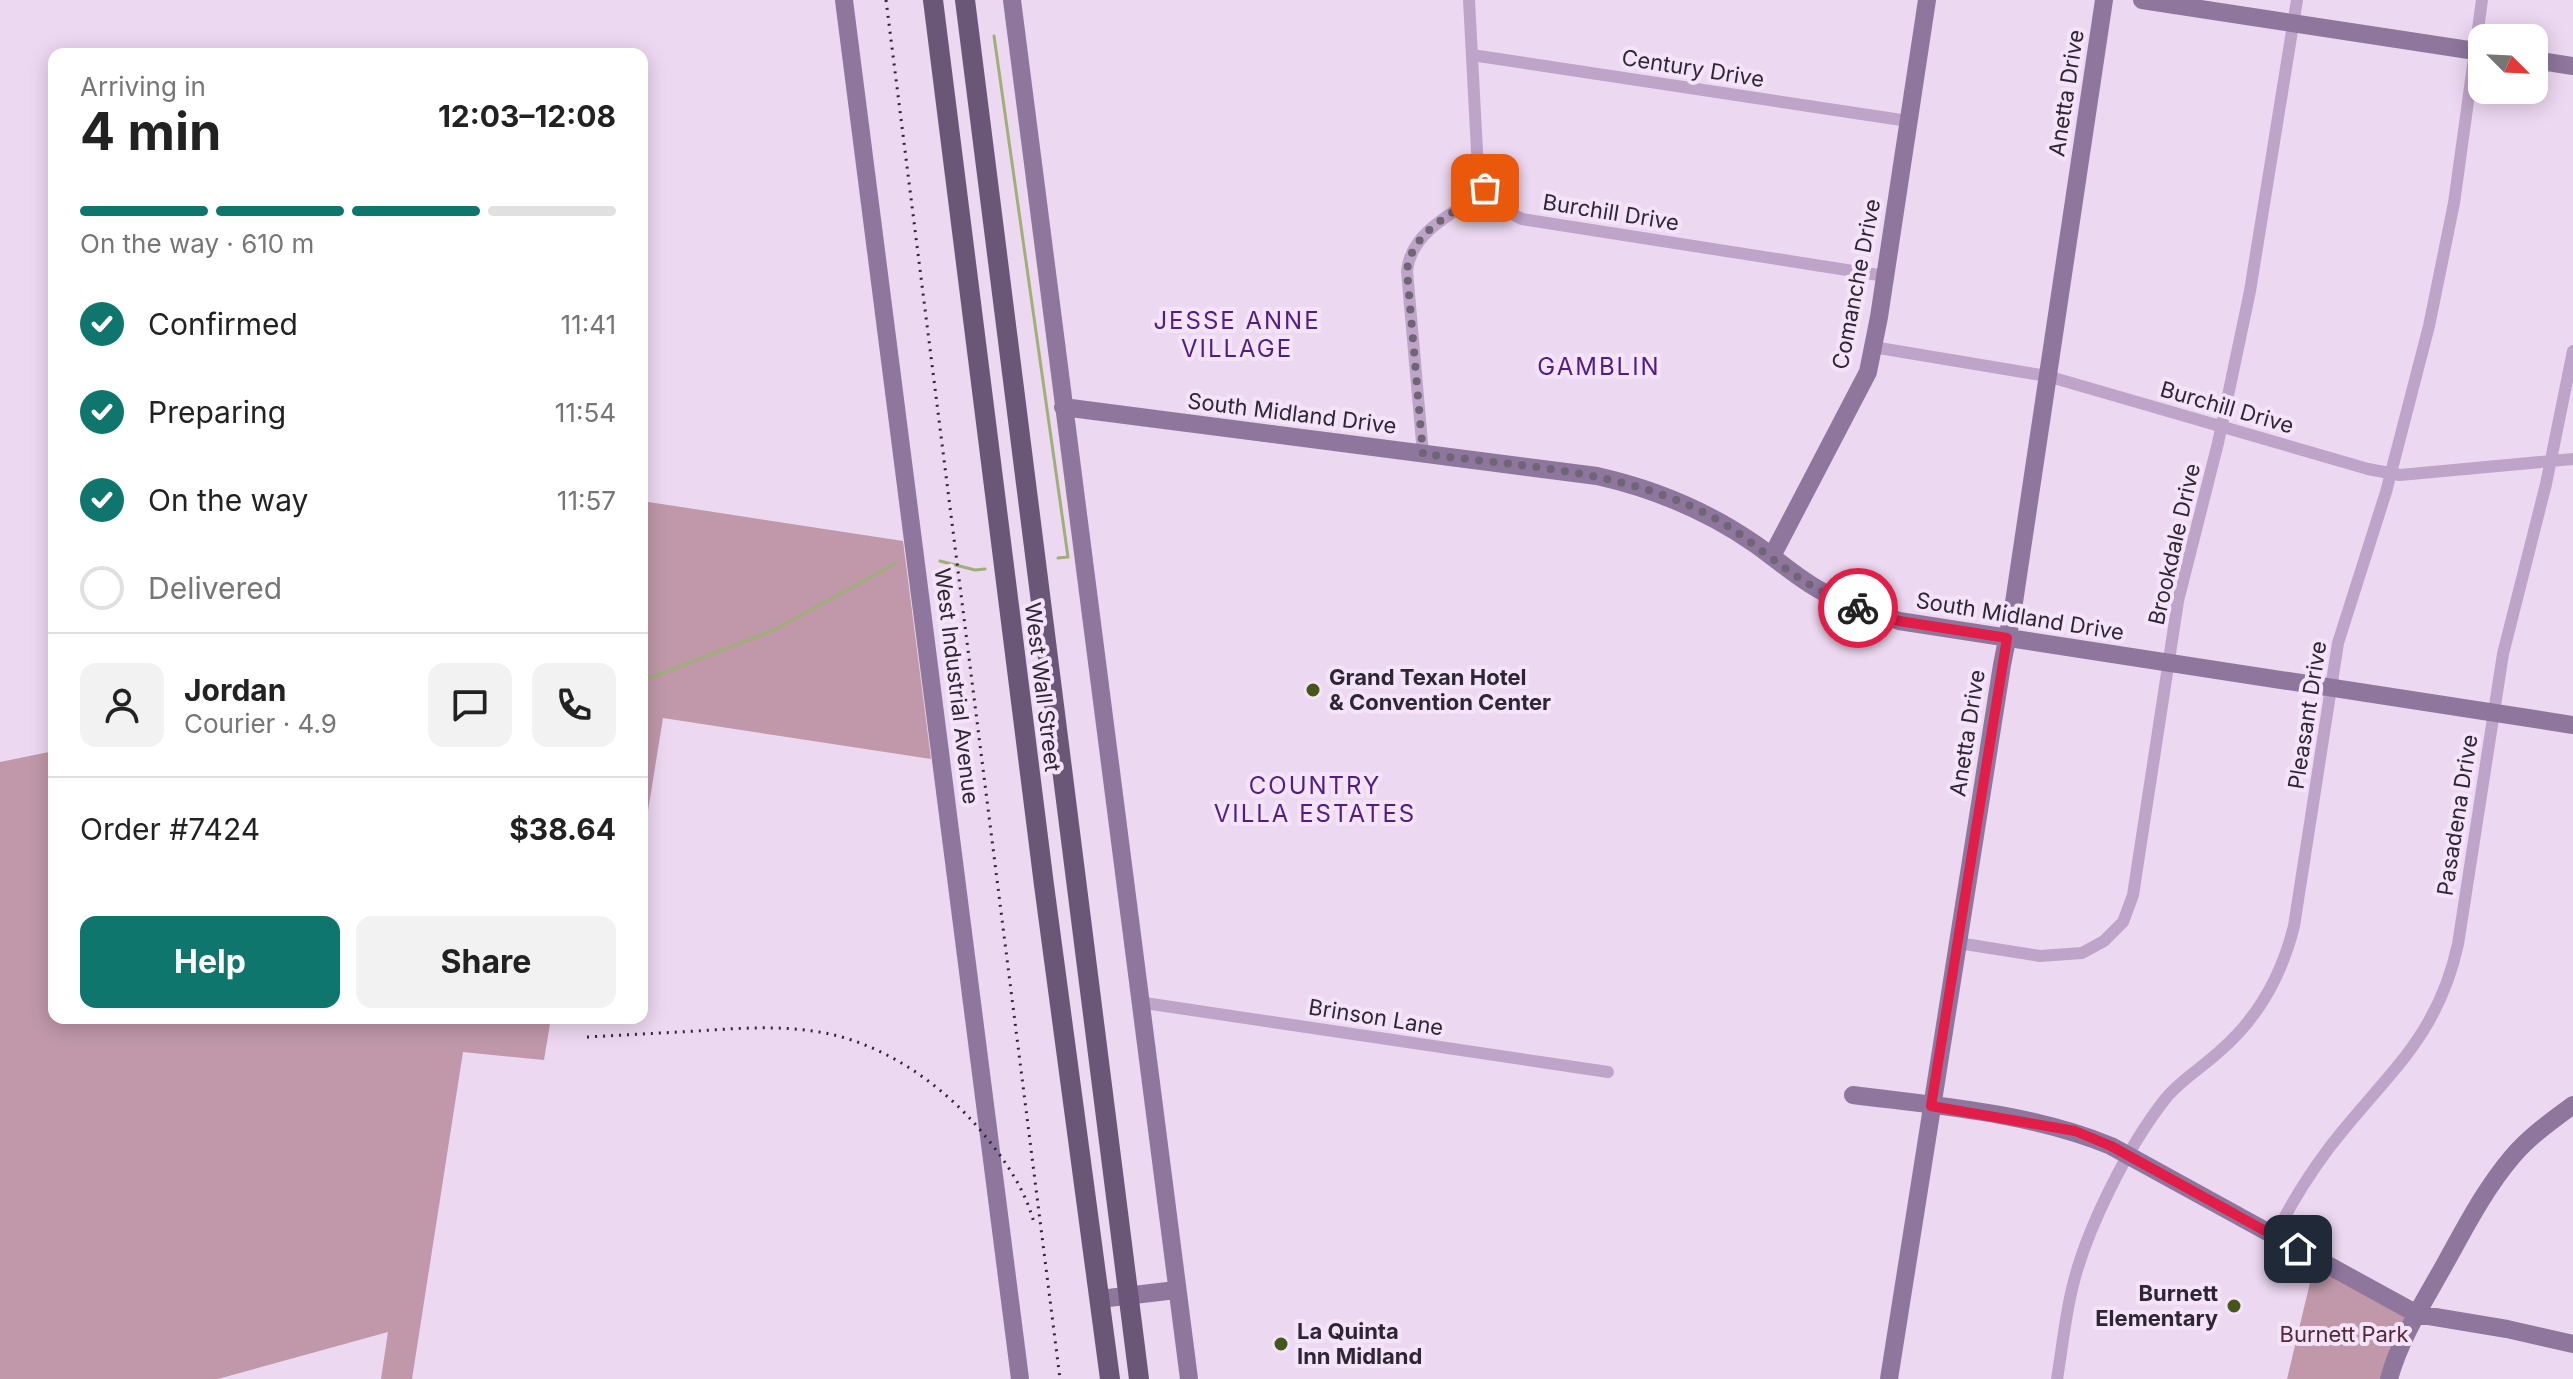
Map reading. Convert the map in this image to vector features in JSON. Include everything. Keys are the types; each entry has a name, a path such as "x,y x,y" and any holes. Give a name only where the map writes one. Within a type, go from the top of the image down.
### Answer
{"main road":[{"name":"West Wall Street","path":"933,0 1044,885 1110,1379"},
{"name":"West Wall Street","path":"965,0 1139,1379"}],"street":[{"name":"West Industrial Avenue","path":"844,0 1020,1379"},
{"path":"1012,0 1138,1002 1189,1379"},
{"path":"1423,454 1407,271 1409,256 1423,234 1486,191 1478,167 1469,0"},
{"name":"Comanche Drive","path":"1772,556 1868,372 1927,0"},
{"name":"Anetta Drive","path":"1889,1379 2007,638 2104,0"},
{"path":"2142,0 2468,50"},
{"name":"Brookdale Drive","path":"1958,943 2040,956 2082,953 2104,941 2123,922 2133,895 2178,601 2222,426 2263,223 2297,0"},
{"name":"Pleasant Drive","path":"2481,24 2482,0"},
{"name":"Century Drive","path":"1472,55 1908,121"},
{"path":"2548,62 2573,66"},
{"name":"Pleasant Drive","path":"2057,1379 2070,1298 2080,1259 2100,1211 2129,1157 2170,1093 2241,1031 2260,1006 2283,964 2294,926 2341,633 2391,473 2439,278 2470,104"},
{"name":"Burchill Drive","path":"1486,191 1501,208 1522,219 1885,276"},
{"name":"Burchill Drive","path":"1873,347 2047,376 2400,475 2573,459"},
{"name":"Pasadena Drive","path":"2275,1236 2314,1167 2416,1045 2443,997 2458,944 2503,654 2573,351"},
{"name":"South Midland Drive","path":"1063,407 1597,476 1673,498 1707,514 1823,592 1865,611 1899,621 2573,725"},
{"name":"Brinson Lane","path":"1138,1002 1608,1072"},
{"path":"1853,1095 2059,1127 2111,1146 2417,1314 2573,1344"},
{"path":"2389,1379 2393,1363 2417,1314 2488,1189 2513,1156 2541,1128 2573,1105"},
{"path":"1100,1299 1176,1290"}],"green space":[{"path":"648,502 903,541 931,759 663,718 648,811"},
{"path":"48,752 48,1024 550,1024 544,1060 463,1052 412,1379 381,1379 388,1332 218,1379 0,1379 0,762"},
{"name":"Burnett Park","path":"2314,1266 2407,1318 2390,1379 2287,1379"}],"waterway":[{"path":"994,36 1068,557 1058,558"},
{"path":"940,561 975,570 985,569"},
{"path":"648,679 774,630 896,563"}],"railway":[{"path":"886,0 1060,1379"},
{"path":"587,1037 777,1028 825,1033 867,1046 907,1066 960,1108 1010,1170 1034,1223"}],"way so far":[{"path":"1485,188 1486,191 1423,234 1409,256 1407,271 1423,454 1597,476 1673,498 1707,514 1754,543 1805,582 1858,608"}],"place":[{"name":"Grand Texan Hotel & Convention Center","path":"1313,690"},
{"name":"Burnett Elementary","path":"2234,1306"},
{"name":"La Quinta Inn Midland","path":"1281,1344"}],"district":[{"name":"JESSE ANNE VILLAGE","path":"1237,335"},
{"name":"GAMBLIN","path":"1599,367"},
{"name":"COUNTRY VILLA ESTATES","path":"1315,800"}],"route":[{"path":"1858,608 1899,621 2007,638 1931,1106 2075,1131 2111,1146 2298,1249"}]}
